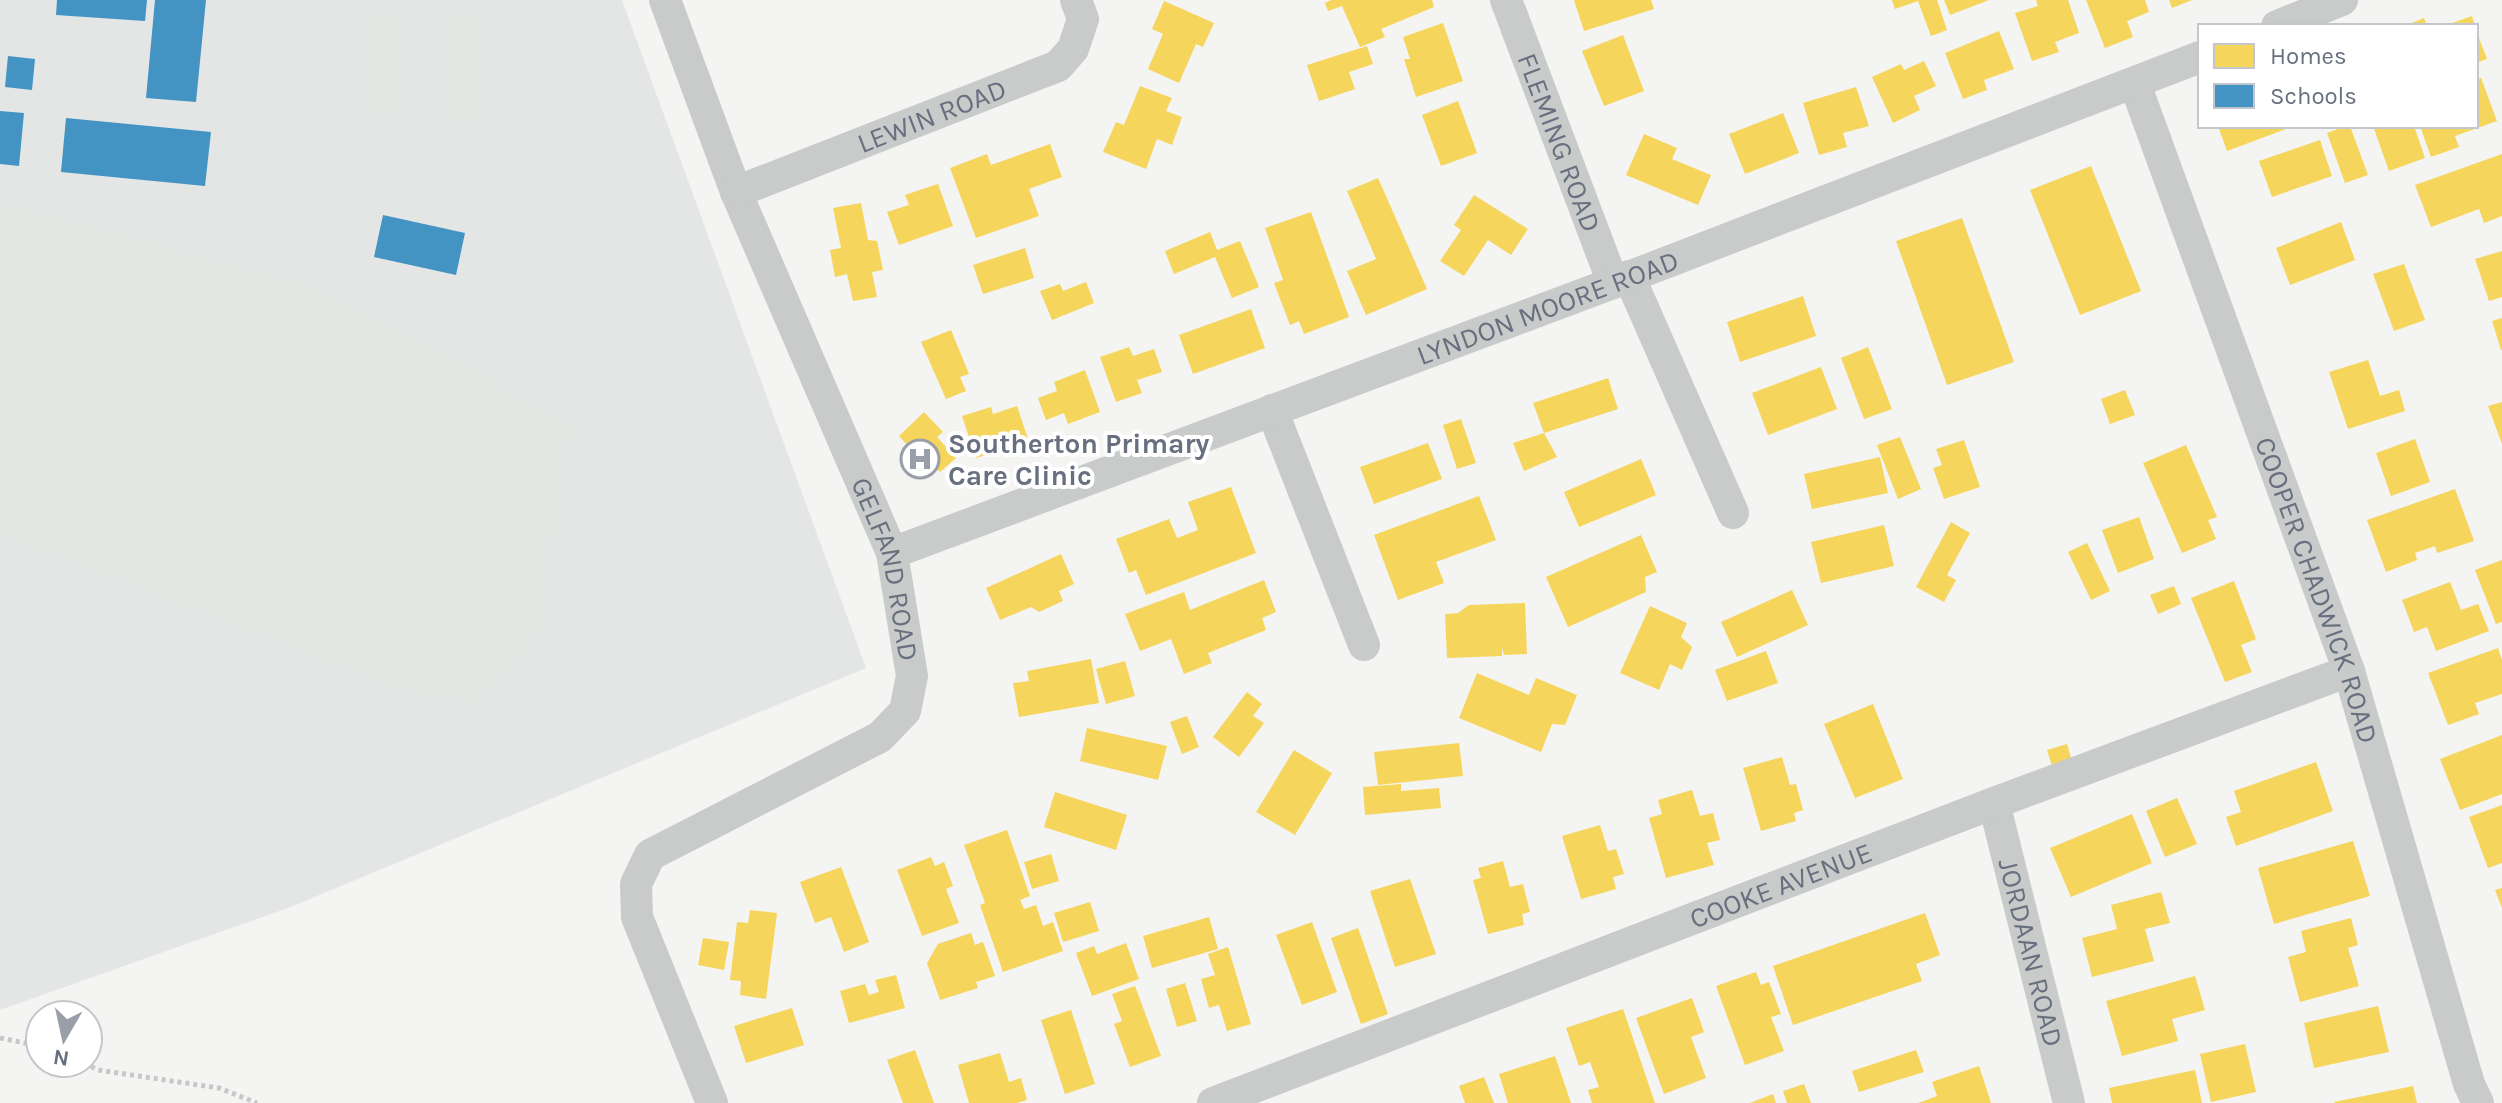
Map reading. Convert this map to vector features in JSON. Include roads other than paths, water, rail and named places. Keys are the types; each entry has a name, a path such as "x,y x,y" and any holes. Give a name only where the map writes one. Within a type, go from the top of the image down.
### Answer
{"street":[{"name":"GELFAND ROAD","path":"665,0 736,192 892,553 912,676 905,711 880,737 650,855 636,884 637,917 712,1103"},
{"name":"LEWIN ROAD","path":"736,192 1058,66 1073,49 1083,19 1076,0"},
{"name":"FLEMING ROAD","path":"1506,0 1621,280 1733,513"},
{"path":"2282,24 2342,0"},
{"name":"LYNDON MOORE ROAD","path":"892,553 1621,280 2198,58"},
{"name":"COOPER CHADWICK ROAD","path":"2135,84 2349,671 2469,1084 2478,1103"},
{"path":"1272,410 1364,645"},
{"name":"COOKE AVENUE","path":"1213,1103 1994,803 2349,671"},
{"name":"JORDAAN ROAD","path":"1994,803 2069,1103"}],"place":[{"name":"Southerton Primary Care Clinic","path":"920,459"}]}
